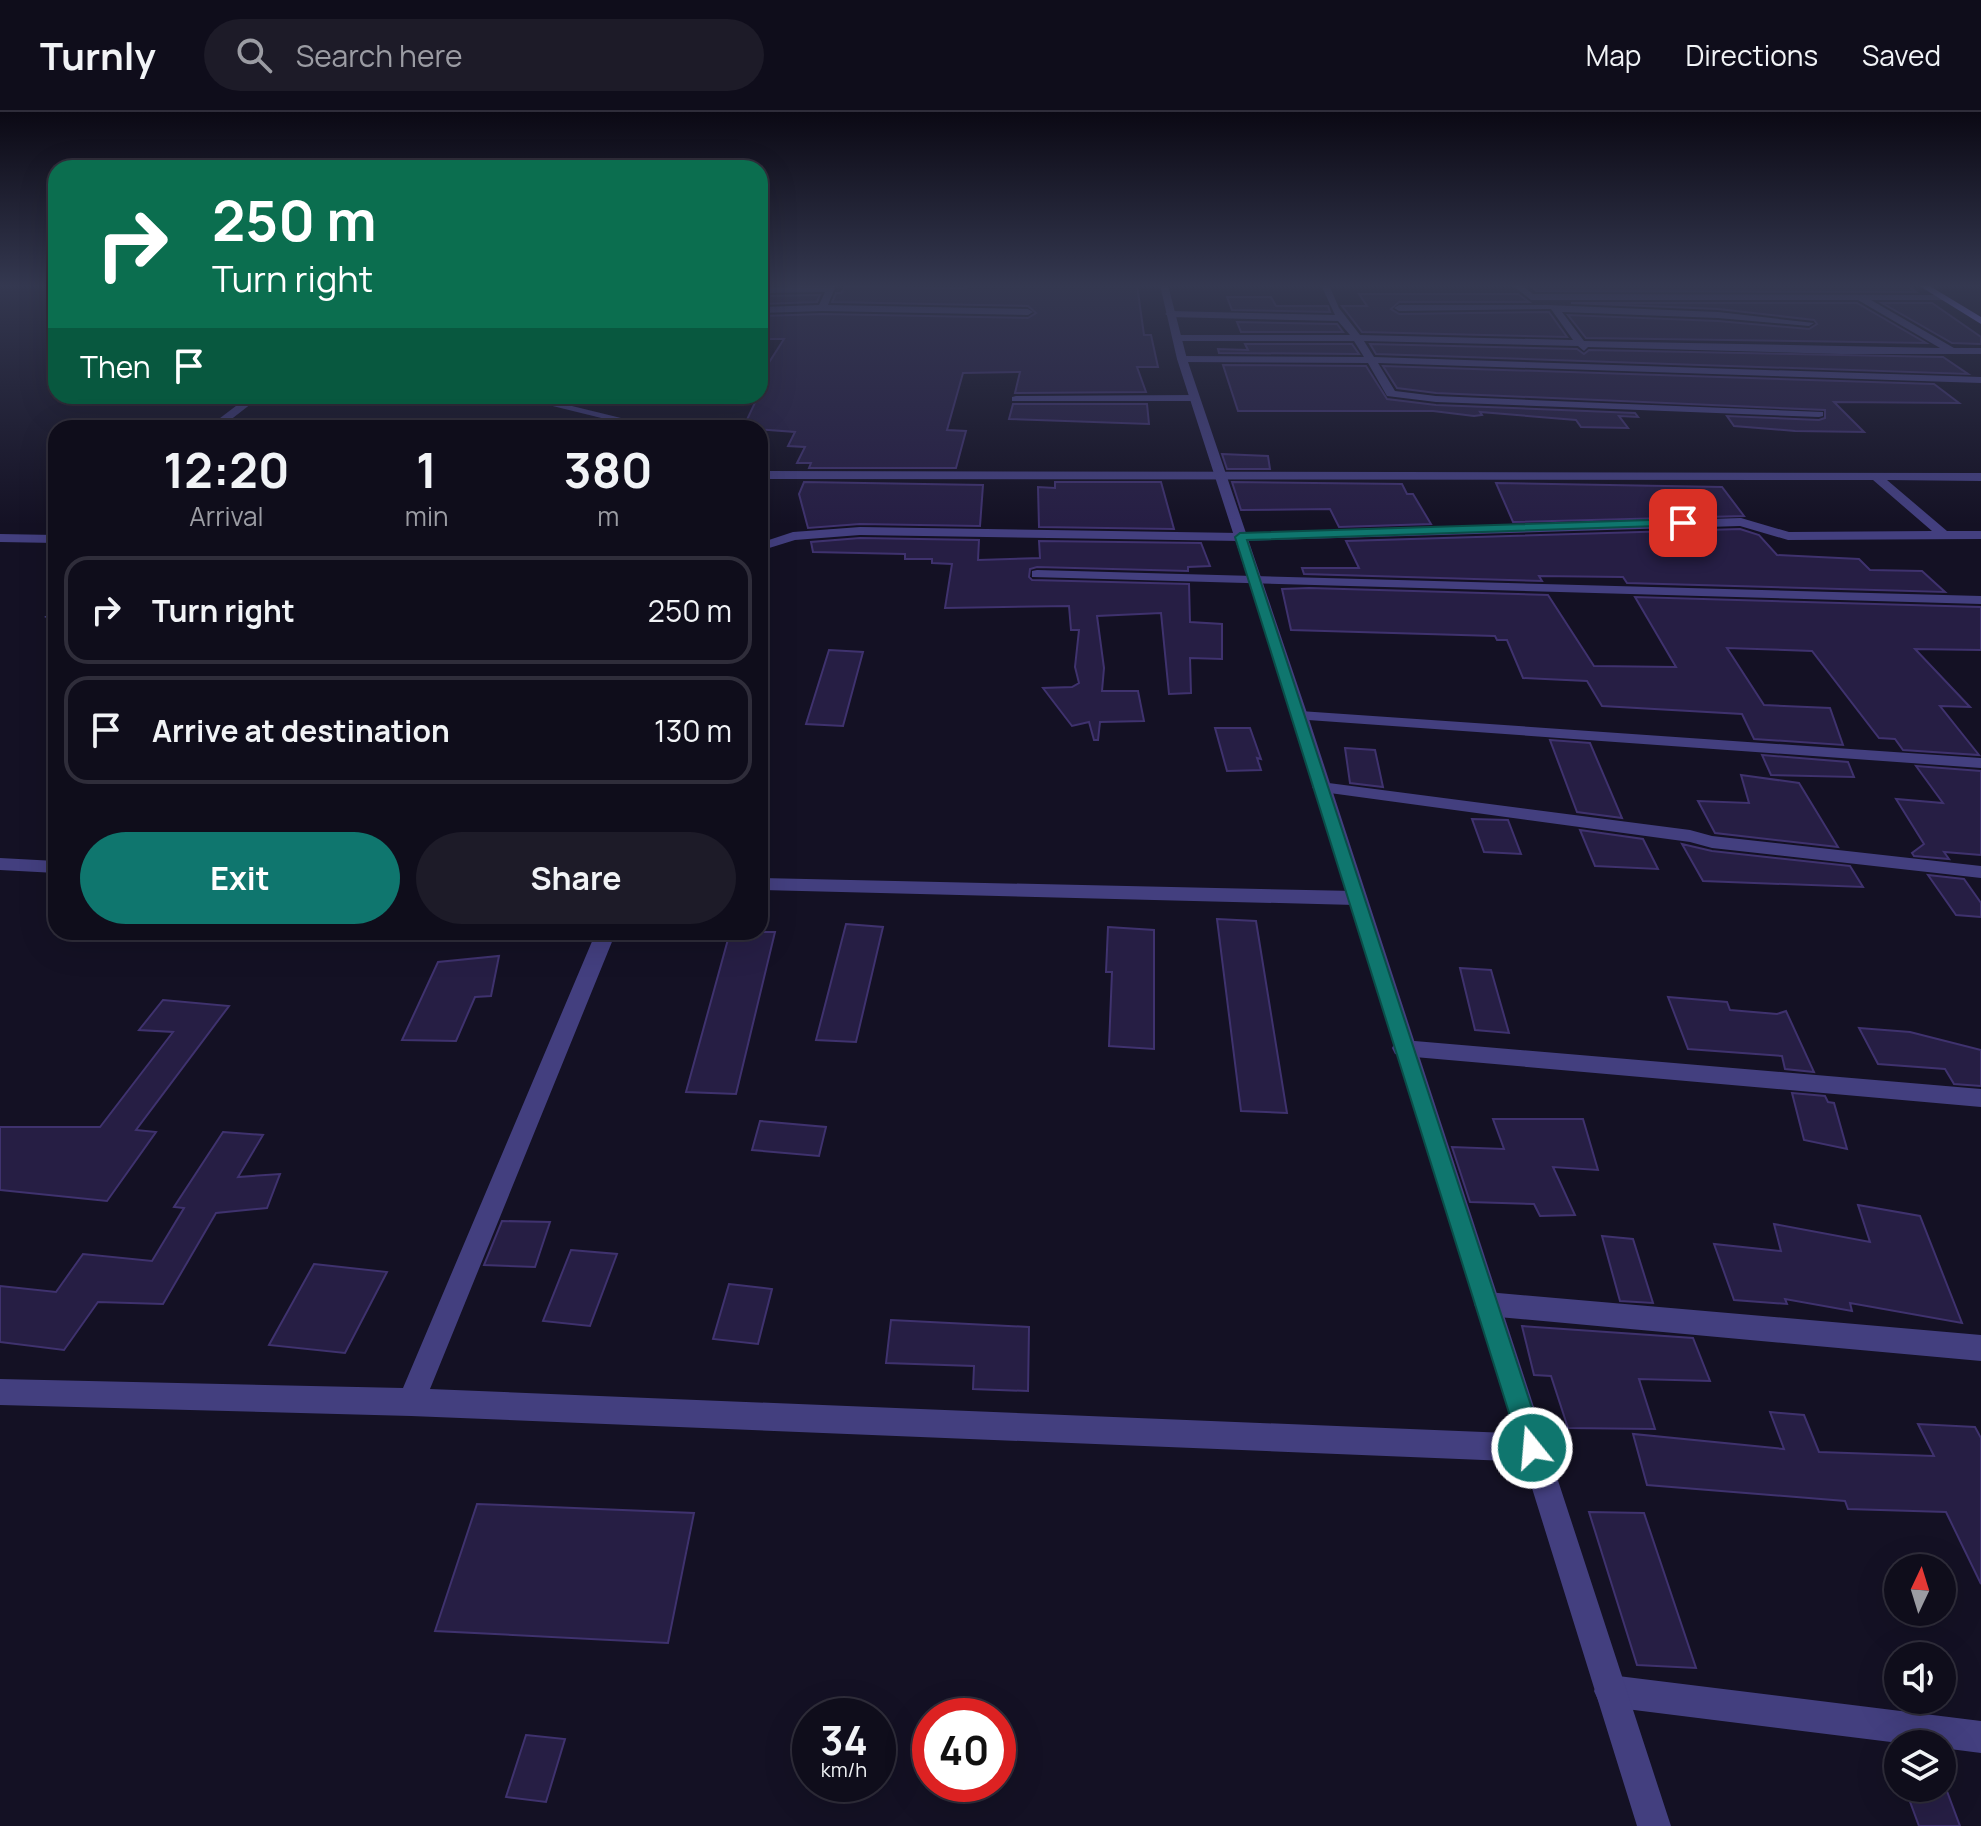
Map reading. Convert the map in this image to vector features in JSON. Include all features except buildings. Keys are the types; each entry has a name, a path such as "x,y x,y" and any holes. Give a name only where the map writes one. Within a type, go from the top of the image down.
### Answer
{"street":[{"path":"1185,365 1654,1826"},
{"path":"1374,365 1391,394 1436,399 1819,414"},
{"path":"1533,365 1981,380"},
{"path":"1016,399 1195,398"},
{"path":"224,420 245,404"},
{"path":"552,404 621,420"},
{"path":"768,475 1981,477"},
{"path":"1875,476 1944,535"},
{"path":"768,544 793,536 860,531 1240,537 1480,527 1741,522 1788,536 1981,535"},
{"path":"0,538 48,539"},
{"path":"1037,574 1981,600"},
{"path":"1300,716 1981,763"},
{"path":"1321,787 1690,836 1712,842 1981,872"},
{"path":"0,864 48,867"},
{"path":"768,884 1355,898"},
{"path":"411,1402 603,940"},
{"path":"1403,1048 1981,1098"},
{"path":"1487,1304 1981,1348"},
{"path":"0,1392 411,1402 1532,1448"},
{"path":"1610,1691 1981,1737"}],"route":[{"path":"1532,1448 1355,898 1300,716 1240,537 1480,527 1683,523"}]}
